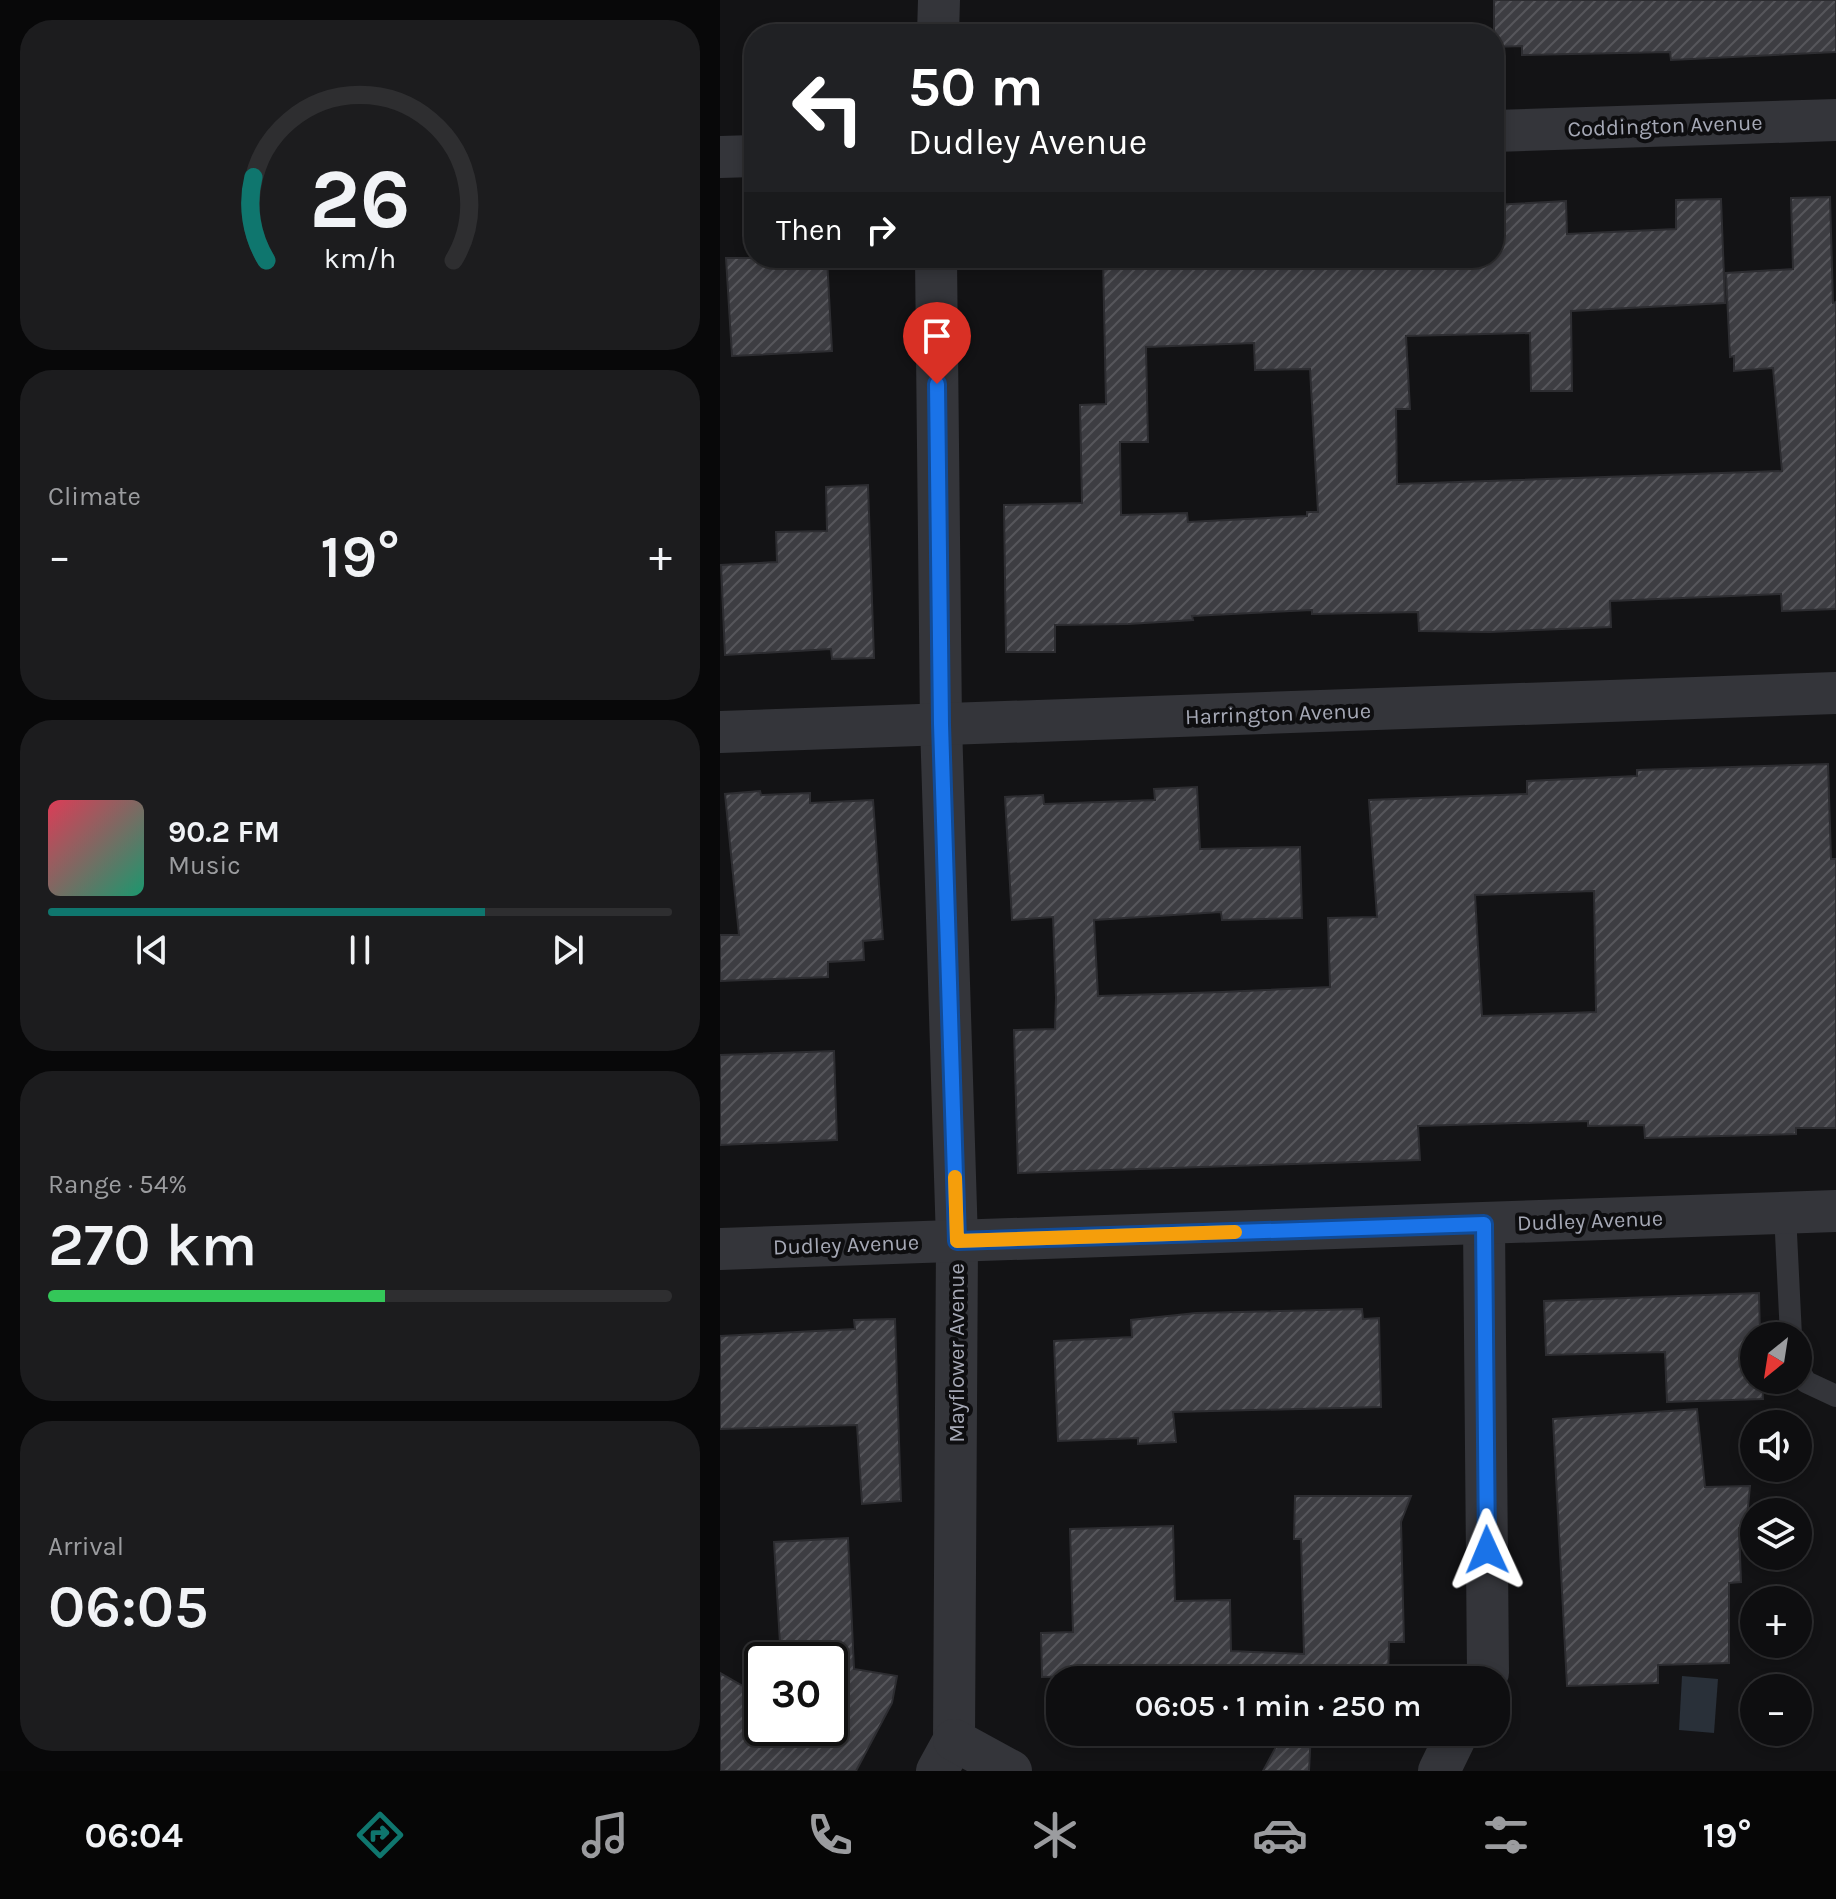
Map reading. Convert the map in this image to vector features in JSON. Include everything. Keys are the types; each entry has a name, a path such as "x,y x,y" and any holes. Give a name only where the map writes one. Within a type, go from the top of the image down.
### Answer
{"street":[{"path":"938,24 939,0"},
{"name":"Coddington Avenue","path":"1504,131 1836,120"},
{"path":"720,157 744,156"},
{"name":"Mayflower Avenue","path":"936,268 941,724 957,1241 946,1756"},
{"name":"Harrington Avenue","path":"720,732 1836,693"},
{"name":"Dudley Avenue","path":"720,1249 1836,1211"},
{"path":"1484,1224 1488,1666"},
{"path":"1439,1771 1451,1746"},
{"path":"946,1756 1011,1771"}],"lane":[{"path":"1785,1213 1790,1322"},
{"path":"1812,1385 1836,1396"}],"shaded area":[{"path":"1682,1676 1718,1679 1714,1733 1679,1730"}],"building":[{"path":"1494,0 1836,0 1836,52 1671,60 1670,52 1522,55 1522,46 1504,47 1504,24 1494,24"},
{"path":"1830,197 1833,303 1836,302 1836,609 1782,611 1781,594 1610,601 1611,627 1489,632 1419,631 1418,612 1312,614 1312,610 1192,616 1193,620 1055,625 1055,652 1006,652 1004,505 1082,503 1080,405 1106,404 1103,268 1504,268 1504,204 1566,201 1567,234 1676,229 1676,200 1721,199 1725,303 1571,311 1572,391 1531,391 1530,333 1406,336 1410,409 1396,409 1397,484 1782,471 1773,368 1734,371 1734,356 1730,357 1726,273 1793,269 1791,198","holes":["1254,343 1255,370 1310,369 1318,512 1307,512 1307,516 1188,522 1187,513 1121,515 1120,442 1148,442 1146,347"]},
{"path":"726,258 744,258 744,268 828,268 832,351 732,356"},
{"path":"868,485 874,658 832,659 831,649 725,655 721,565 777,562 776,532 827,531 826,487"},
{"path":"1828,764 1831,859 1836,859 1836,1128 1796,1128 1796,1134 1645,1138 1644,1125 1588,1126 1588,1121 1418,1126 1420,1160 1018,1173 1014,1030 1055,1029 1056,998 1053,917 1012,920 1005,797 1043,795 1044,804 1155,800 1154,789 1197,787 1200,849 1300,847 1302,918 1222,920 1221,912 1094,920 1098,996 1222,992 1330,987 1328,918 1377,917 1369,800 1527,794 1527,781 1637,776 1637,770","holes":["1594,891 1596,1012 1482,1016 1475,895"]},
{"path":"760,791 761,795 810,793 810,803 873,800 883,939 863,941 864,960 828,962 828,977 720,981 720,935 739,935 725,794"},
{"path":"834,1051 837,1140 720,1145 720,1055"},
{"path":"1759,1293 1760,1322 1740,1322 1740,1394 1763,1394 1763,1399 1667,1402 1665,1352 1546,1355 1544,1301"},
{"path":"1362,1309 1363,1319 1379,1318 1381,1407 1173,1412 1176,1442 1138,1444 1138,1438 1058,1441 1054,1341 1132,1337 1131,1320 1196,1313"},
{"path":"895,1319 901,1501 862,1504 857,1425 720,1429 720,1336 855,1329 854,1320"},
{"path":"1697,1409 1705,1487 1750,1486 1749,1498 1740,1498 1741,1582 1729,1583 1729,1663 1658,1665 1658,1683 1567,1686 1553,1419"},
{"path":"1295,1496 1411,1496 1401,1522 1404,1642 1389,1642 1388,1666 1046,1666 1046,1677 1042,1677 1041,1633 1073,1632 1070,1529 1173,1526 1175,1601 1230,1600 1231,1651 1304,1654 1301,1539 1294,1539"},
{"path":"848,1538 854,1669 897,1676 892,1703 856,1771 720,1771 720,1673 744,1687 744,1746 848,1746 848,1642 780,1642 774,1542"},
{"path":"1276,1746 1310,1746 1309,1771 1263,1771"}],"slow traffic":[{"path":"955,1177 957,1241 1235,1232"}],"route":[{"path":"937,384 941,724 957,1241 1484,1224 1487,1550"}]}
